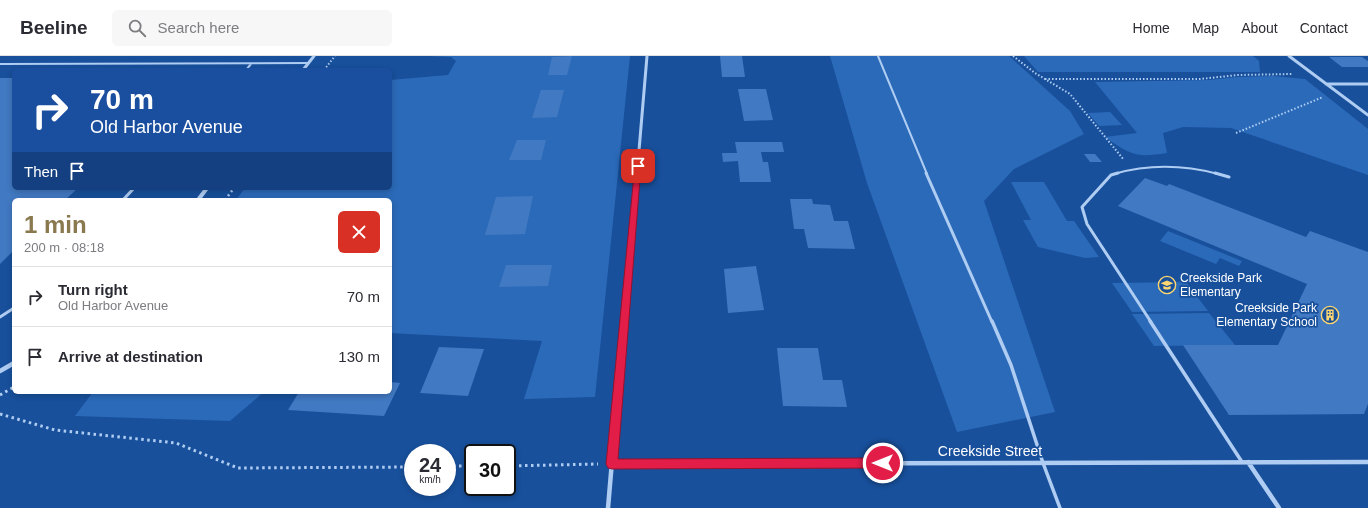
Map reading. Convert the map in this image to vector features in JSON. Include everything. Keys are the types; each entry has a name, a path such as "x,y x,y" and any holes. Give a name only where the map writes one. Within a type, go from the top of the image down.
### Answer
{"street":[{"path":"305,68 314,56"},
{"path":"608,508 647,56"},
{"path":"1289,56 1368,115"},
{"path":"1326,84 1368,84"},
{"path":"0,371 12,364"},
{"path":"1245,462 1279,508"},
{"name":"Creekside Street","path":"612,464 1368,462"}],"lane":[{"path":"878,56 910,136 1011,365 1043,463 1060,508"},
{"path":"0,64 308,64"},
{"path":"248,68 251,64"},
{"path":"1229,177 1203,170 1170,166 1132,169 1111,175 1082,207 1087,224 1245,462"},
{"path":"125,198 132,190"},
{"path":"0,317 12,309"}],"path":[{"path":"326,68 335,56"},
{"path":"1013,56 1045,79 1070,94 1132,169"},
{"path":"1045,79 1200,79 1238,75 1298,74"},
{"path":"1236,133 1328,95"},
{"path":"0,395 12,388"},
{"path":"0,414 55,430 176,443 238,468 404,467"},
{"path":"516,466 612,464"}],"shaded area":[{"path":"428,56 630,56 595,397 524,399 542,341 392,333 392,198 238,198 244,190 392,190 392,80 448,75 456,61 451,57"},
{"path":"830,56 1009,56 1070,111 1084,134 1014,169 984,201 1055,412 957,432 867,183"},
{"path":"1024,56 1253,56 1259,61 1260,72 1038,72"},
{"path":"1273,76 1305,79 1368,129 1368,175 1231,128 1183,127 1163,133 1167,153 1148,155 1134,154 1121,148 1105,137 1137,133 1095,82 1209,80 1237,77"},
{"path":"1110,112 1122,125 1099,126 1088,113"},
{"path":"1011,182 1044,182 1067,221 1074,221 1099,257 1085,258 1038,247 1023,220 1031,220"},
{"path":"1168,231 1242,261 1239,266 1220,258 1216,264 1160,241"},
{"path":"1186,282 1208,311 1132,312 1112,283"},
{"path":"1209,313 1235,345 1154,346 1132,314"},
{"path":"92,394 262,394 230,421 75,416"}],"building":[{"path":"572,56 567,75 548,75 552,57"},
{"path":"720,56 742,56 745,77 722,77"},
{"path":"1329,57 1362,57 1368,61 1368,67 1342,67"},
{"path":"0,78 12,78 12,190 76,190 67,198 12,198 12,252 0,264"},
{"path":"738,89 766,89 773,120 744,121"},
{"path":"541,90 564,90 557,117 532,118"},
{"path":"517,140 546,140 541,160 509,160"},
{"path":"735,142 782,142 784,152 761,152 763,162 768,162 771,182 740,182 738,161 723,162 722,153 737,153"},
{"path":"1084,154 1095,154 1102,162 1090,162"},
{"name":"Creekside Park Elementary School","path":"1145,178 1167,186 1169,184 1306,237 1310,231 1368,252 1368,404 1364,414 1229,415 1183,345 1278,345 1307,284 1118,206"},
{"path":"533,196 525,234 485,235 496,197"},
{"path":"790,199 812,199 813,204 830,205 834,221 848,221 855,249 808,248 804,229 794,229"},
{"path":"506,265 552,265 548,286 499,287"},
{"path":"756,266 764,310 728,313 724,269"},
{"path":"439,347 484,349 468,396 420,393"},
{"path":"777,348 818,348 823,380 842,380 847,407 783,406"},
{"path":"392,382 400,383 384,416 288,410 298,394 392,394"}],"place":[{"name":"Creekside Park Elementary","path":"1167,285"},
{"name":"Creekside Park Elementary School","path":"1330,315"}],"route":[{"path":"638,166 612,464 883,463"}]}
